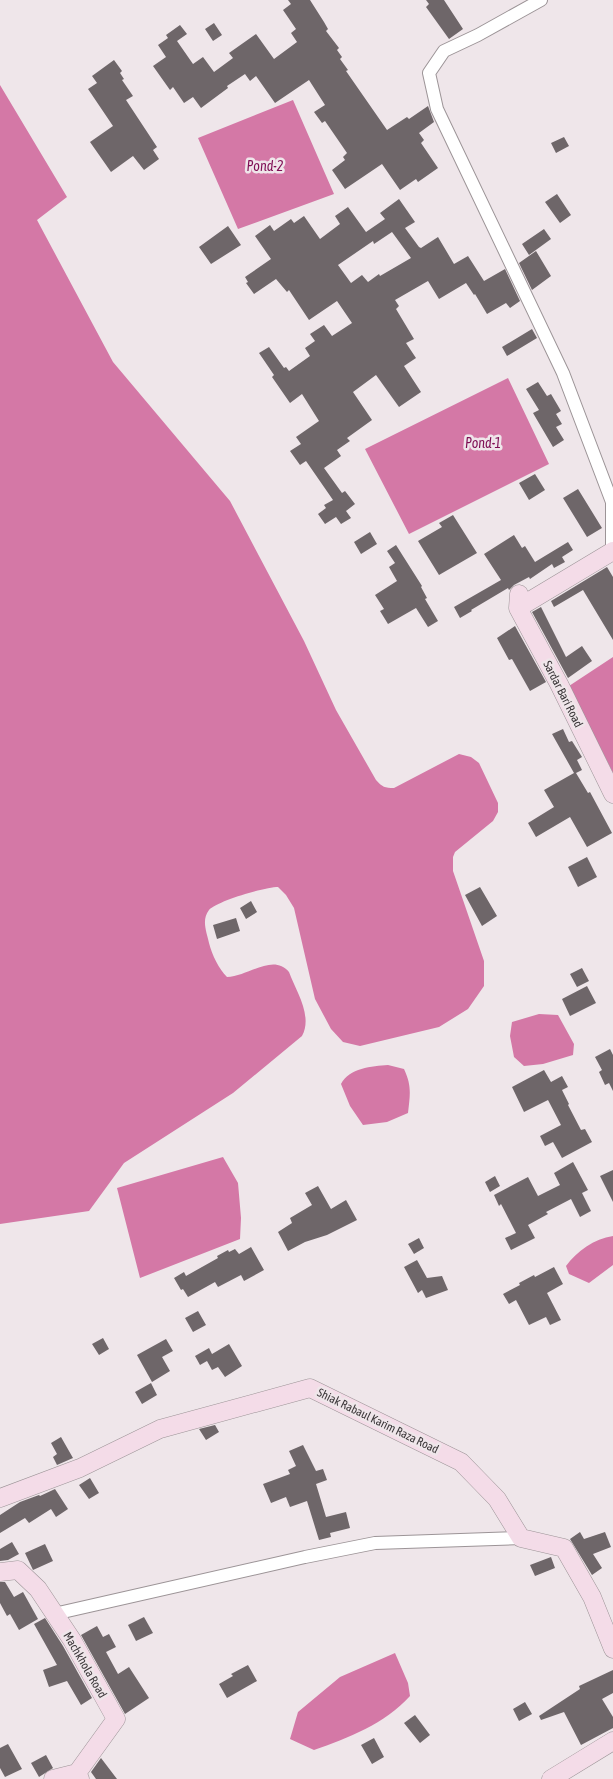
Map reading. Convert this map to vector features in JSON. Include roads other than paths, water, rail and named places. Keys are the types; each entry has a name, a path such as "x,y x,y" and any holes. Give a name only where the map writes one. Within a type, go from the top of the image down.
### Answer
{"main road":[{"name":"Sardar Bari Road","path":"612,552 518,601 613,794"},
{"name":"Shiak Rabaul Karim Raza Road","path":"0,1498 80,1468 160,1429 310,1388 461,1462 497,1499 521,1538"},
{"path":"521,1538 564,1548 592,1597 613,1649"},
{"name":"Machkhola Road","path":"0,1572 18,1570 38,1589 72,1640 116,1719 79,1776"},
{"path":"550,1779 613,1741"},
{"path":"53,1779 79,1776"}],"street":[{"path":"541,0 478,35 444,51 429,73 437,109 570,391 612,502 612,552"},
{"path":"54,1614 295,1559 375,1543 521,1538"}],"water":[{"path":"0,85 67,197 37,220 113,362 230,501 304,641 336,710 376,780 384,787 394,788 459,754 471,757 479,763 498,803 498,812 493,821 455,852 453,857 453,871 484,961 484,986 468,1009 439,1027 360,1046 343,1042 331,1029 315,999 294,908 286,895 278,887 263,889 214,906 209,910 205,918 206,931 210,948 224,974 227,977 235,976 268,965 283,967 289,972 305,1012 305,1028 302,1036 233,1093 124,1163 89,1211 0,1224"},
{"name":"Pond-2","path":"293,100 334,194 238,229 198,138"},
{"name":"Pond-1","path":"508,378 549,464 409,534 365,449"},
{"path":"613,657 613,773 569,686"},
{"path":"539,1014 558,1015 574,1044 573,1055 543,1064 524,1066 514,1057 510,1036 512,1022"},
{"path":"388,1065 404,1069 407,1075 410,1091 408,1113 387,1122 363,1125 350,1106 341,1084 349,1074 355,1071 368,1067"},
{"path":"223,1157 238,1183 241,1218 240,1239 140,1278 117,1188"},
{"path":"613,1236 613,1265 589,1283 569,1274 566,1266 575,1255 599,1240"},
{"path":"395,1653 408,1683 410,1696 400,1706 365,1729 314,1750 290,1739 298,1712 340,1677"}]}
